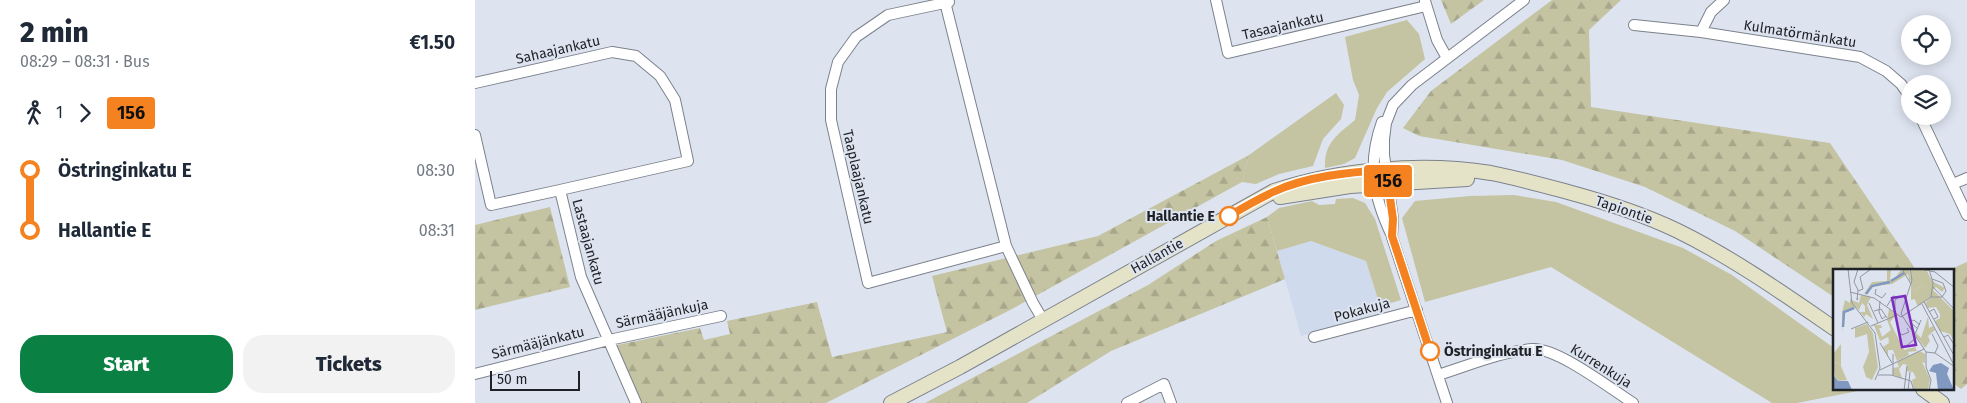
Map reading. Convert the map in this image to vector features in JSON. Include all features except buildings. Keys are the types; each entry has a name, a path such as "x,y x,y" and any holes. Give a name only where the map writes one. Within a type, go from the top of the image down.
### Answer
{"street":[{"name":"Tasaajankatu","path":"1216,0 1229,53 1425,3"},
{"path":"1447,403 1392,236 1379,203 1386,123 1393,105 1412,85 1524,0"},
{"path":"1701,32 1711,12 1723,0"},
{"name":"Taaplaajankatu","path":"1006,246 868,283 831,120 831,89 839,62 857,37 888,15 947,2 1006,246 1043,320"},
{"path":"1425,3 1437,40 1447,58"},
{"name":"Kulmatörmänkatu","path":"1634,24 1701,32 1860,57 1886,71 1901,84"},
{"name":"Sahaajankatu","path":"475,83 612,52 636,56 660,76 675,100 688,161 560,190"},
{"path":"1925,125 1967,215"},
{"name":"Lastaajankatu","path":"475,135 491,205 560,190 581,276 636,403"},
{"name":"Tapiontie","path":"1380,177 1530,182 1633,212 1677,230 1719,253 1833,328"},
{"name":"Hallantie","path":"891,403 960,367 1241,209 1292,194 1380,177"},
{"path":"1953,184 1967,178"},
{"name":"Pokakuja","path":"1314,337 1417,310"},
{"name":"Särmääjänkuja","path":"609,340 721,316"},
{"name":"Särmääjänkatu","path":"475,374 609,340"},
{"name":"Kurrenkuja","path":"1438,375 1509,354 1535,349 1556,354 1633,403"},
{"path":"1127,403 1164,384 1171,403"},
{"path":"1924,390 1942,403"}],"shaded area":[{"path":"1311,241 1366,261 1382,314 1301,336 1277,251"}],"green space":[{"path":"1441,0 1484,0 1451,24"},
{"path":"1552,0 1621,0 1589,30 1591,107 1830,143 1915,269 1833,269 1833,296 1735,231 1645,187 1562,160 1419,136 1403,128 1431,91"},
{"path":"1407,20 1419,34 1425,59 1387,92 1377,108 1355,158 1344,164 1325,168 1325,159 1329,146 1337,135 1355,120 1359,95 1353,80 1345,37"},
{"path":"1336,93 1344,105 1341,119 1323,139 1313,166 1279,174 1256,184 1242,182 1249,155"},
{"path":"1249,155 1242,182 1012,309 826,403 642,403 617,345 700,328 704,340 730,334 727,321 817,302 832,357 947,332 932,276 1098,236"},
{"path":"1514,195 1556,202 1683,248 1732,275 1833,347 1833,390 1863,390 1797,403 1772,403 1551,267 1425,302 1402,218 1415,201 1470,196"},
{"path":"1353,198 1365,203 1375,219 1401,300 1380,306 1366,261 1311,241 1277,251 1267,217 1279,208 1312,201 1319,205 1335,204 1336,199"},
{"path":"550,207 570,287 475,310 475,225"},
{"path":"1267,217 1285,279 1111,351 1027,403 925,403 1148,285 1216,241"},
{"path":"1967,262 1967,384 1961,389 1955,384 1955,269 1951,269"}],"bus line":[{"name":"156","path":"1229,216 1274,191 1299,183 1386,170 1393,219 1392,236 1430,351"}],"place":[{"name":"Hallantie E","path":"1229,216"},
{"name":"Östringinkatu E","path":"1430,351"}]}
